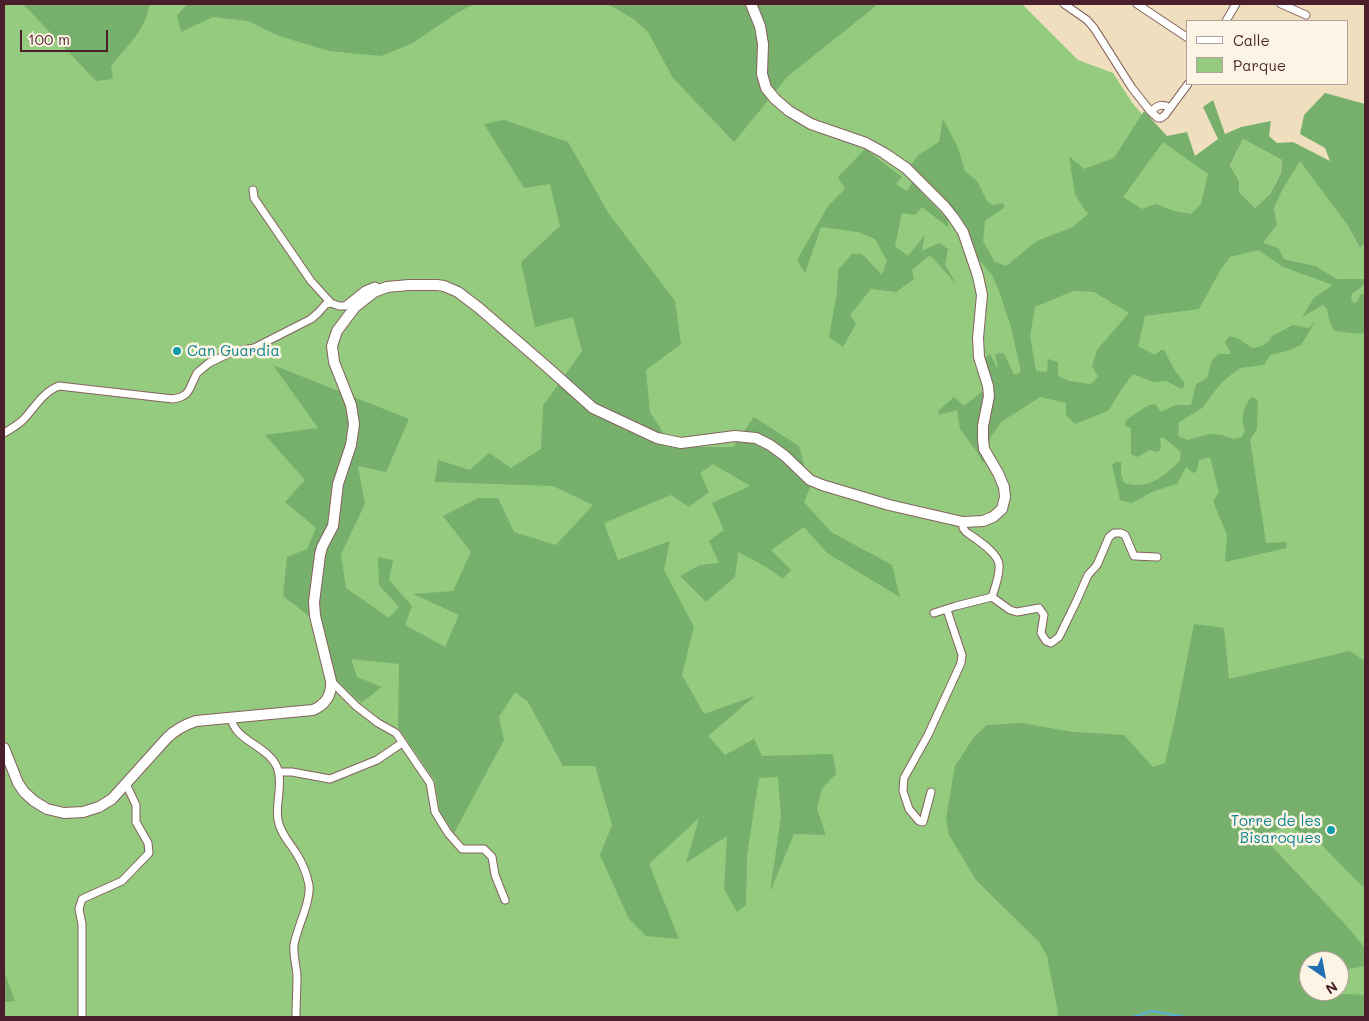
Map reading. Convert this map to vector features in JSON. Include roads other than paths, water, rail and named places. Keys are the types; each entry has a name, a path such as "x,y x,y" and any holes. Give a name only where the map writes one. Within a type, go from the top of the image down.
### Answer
{"street":[{"path":"4,748 18,783 34,802 47,809 64,813 83,812 112,800 175,730 184,725 196,721 313,710 327,700 331,681 315,616 314,602 320,555 333,526 338,484 351,445 354,424 347,392 332,356 332,346 337,331 355,307 370,295 381,290 409,285 437,285 458,292 542,362 593,408 657,438 681,443 735,436 756,438 778,450 810,480 822,485 889,505 963,522 983,521 993,517 1002,509 1005,497 1004,487 984,449 982,439 988,386 978,357 982,295 978,276 963,232 945,207 906,168 866,143 811,124 789,111 775,99 766,88 762,74 763,44 760,26 751,4"},
{"path":"1064,4 1087,20 1094,28 1132,88 1156,117 1161,118 1187,85"},
{"path":"1137,4 1186,37"},
{"path":"1229,20 1236,4"},
{"path":"1281,4 1306,15"},
{"path":"1151,112 1160,105 1170,108"},
{"path":"253,190 254,198 311,281 331,303 345,306 365,290 375,286 381,290"},
{"path":"4,433 22,420 50,389 59,386 173,399 181,397 189,390 197,373 209,363 232,352 254,348 311,319 326,304 331,303"},
{"path":"963,522 965,530 992,552 998,561 999,572 992,597"},
{"path":"934,614 992,597 1010,610 1017,612 1038,608 1044,615 1041,633 1046,641 1051,643 1059,637 1088,575 1097,565 1109,537 1114,533 1121,533 1125,535 1134,556 1156,557"},
{"path":"931,792 923,822 919,821 909,809 903,791 904,778 928,735 961,663 962,655 947,610"},
{"path":"331,681 356,706 378,723 396,733 430,783 435,812 448,833 462,849 484,849 492,857 495,875 505,900"},
{"path":"231,718 232,725 241,735 275,762 279,772 278,820 284,834 299,858 309,888 294,946 297,977 296,1017"},
{"path":"279,772 292,772 330,778 377,760 402,743"},
{"path":"82,1017 82,924 79,909 82,899 122,882 149,853 148,843 136,822 136,805 126,784"}],"waterway":[{"path":"1132,1017 1152,1011 1186,1017"}],"place":[{"name":"Can Guardia","path":"177,351"},
{"name":"Torre de les Bisaroques","path":"1331,830"}]}
